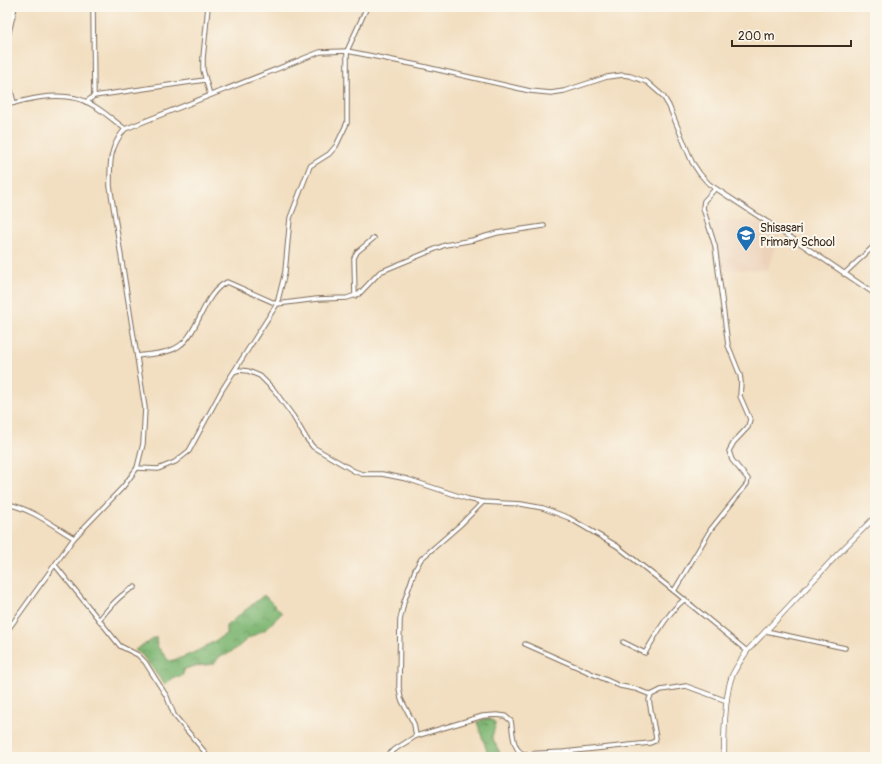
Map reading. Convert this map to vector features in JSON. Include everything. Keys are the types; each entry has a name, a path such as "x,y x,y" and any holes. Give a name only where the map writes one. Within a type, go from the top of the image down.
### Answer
{"street":[{"path":"7,40 15,7"},
{"path":"93,7 94,96"},
{"path":"208,7 203,52 203,70 210,94"},
{"path":"136,468 158,469 175,462 189,451 222,390 277,304 285,272 290,218 310,166 329,154 336,146 348,123 346,110 346,51 367,7"},
{"path":"7,630 74,538 122,487 136,468 143,444 145,408 110,186 110,162 112,150 118,138 125,129 210,94 252,80 320,52 346,51 417,65 530,91 558,92 607,77 622,75 640,78 653,86 666,101 692,162 704,180 715,189 875,294"},
{"path":"7,76 14,103"},
{"path":"86,102 94,96 205,80"},
{"path":"7,105 57,96 75,98 99,109 125,129"},
{"path":"674,591 711,528 747,484 748,479 732,460 729,451 734,442 748,427 750,419 740,396 740,375 728,344 714,246 703,208 704,200 715,189"},
{"path":"137,356 178,347 184,342 215,292 227,282 277,304 317,299 347,298 355,296 380,272 445,245 473,240 497,233 544,226"},
{"path":"355,296 355,255 374,238"},
{"path":"844,274 875,246"},
{"path":"234,372 238,370 248,371 260,376 274,390 293,416 312,447 354,471 362,474 382,474 400,477 483,502 521,504 544,508 565,516 617,546 685,599 747,651"},
{"path":"416,736 410,713 401,699 399,687 400,620 404,602 415,570 421,559 460,525 483,502"},
{"path":"7,504 29,510 74,538"},
{"path":"724,757 727,701 732,677 747,651 875,516"},
{"path":"55,565 120,646 138,655 145,662 167,697 174,715 204,751 207,757"},
{"path":"99,620 115,601 127,590 135,587"},
{"path":"623,642 645,653 668,616 676,606 685,599"},
{"path":"7,621 13,622"},
{"path":"766,631 844,648"},
{"path":"525,644 620,686 636,689 650,695 661,690 686,686 727,701"},
{"path":"385,757 416,736 483,716 497,715 505,716 511,720 516,747 521,753 524,754 564,752 653,742 656,738 649,700 650,695"}],"shaded area":[{"name":"Shisasari Primary School","path":"713,221 756,221 780,233 767,270 722,270"}],"green space":[{"path":"264,595 282,613 266,629 247,639 226,655 220,656 214,664 195,666 185,669 182,676 172,678 165,685 142,655 135,650 156,637 157,646 169,661 192,654 226,634 226,626"},
{"path":"490,719 495,723 492,737 502,757 489,757 477,722"}],"place":[{"name":"Shisasari Primary School","path":"746,252"}]}
